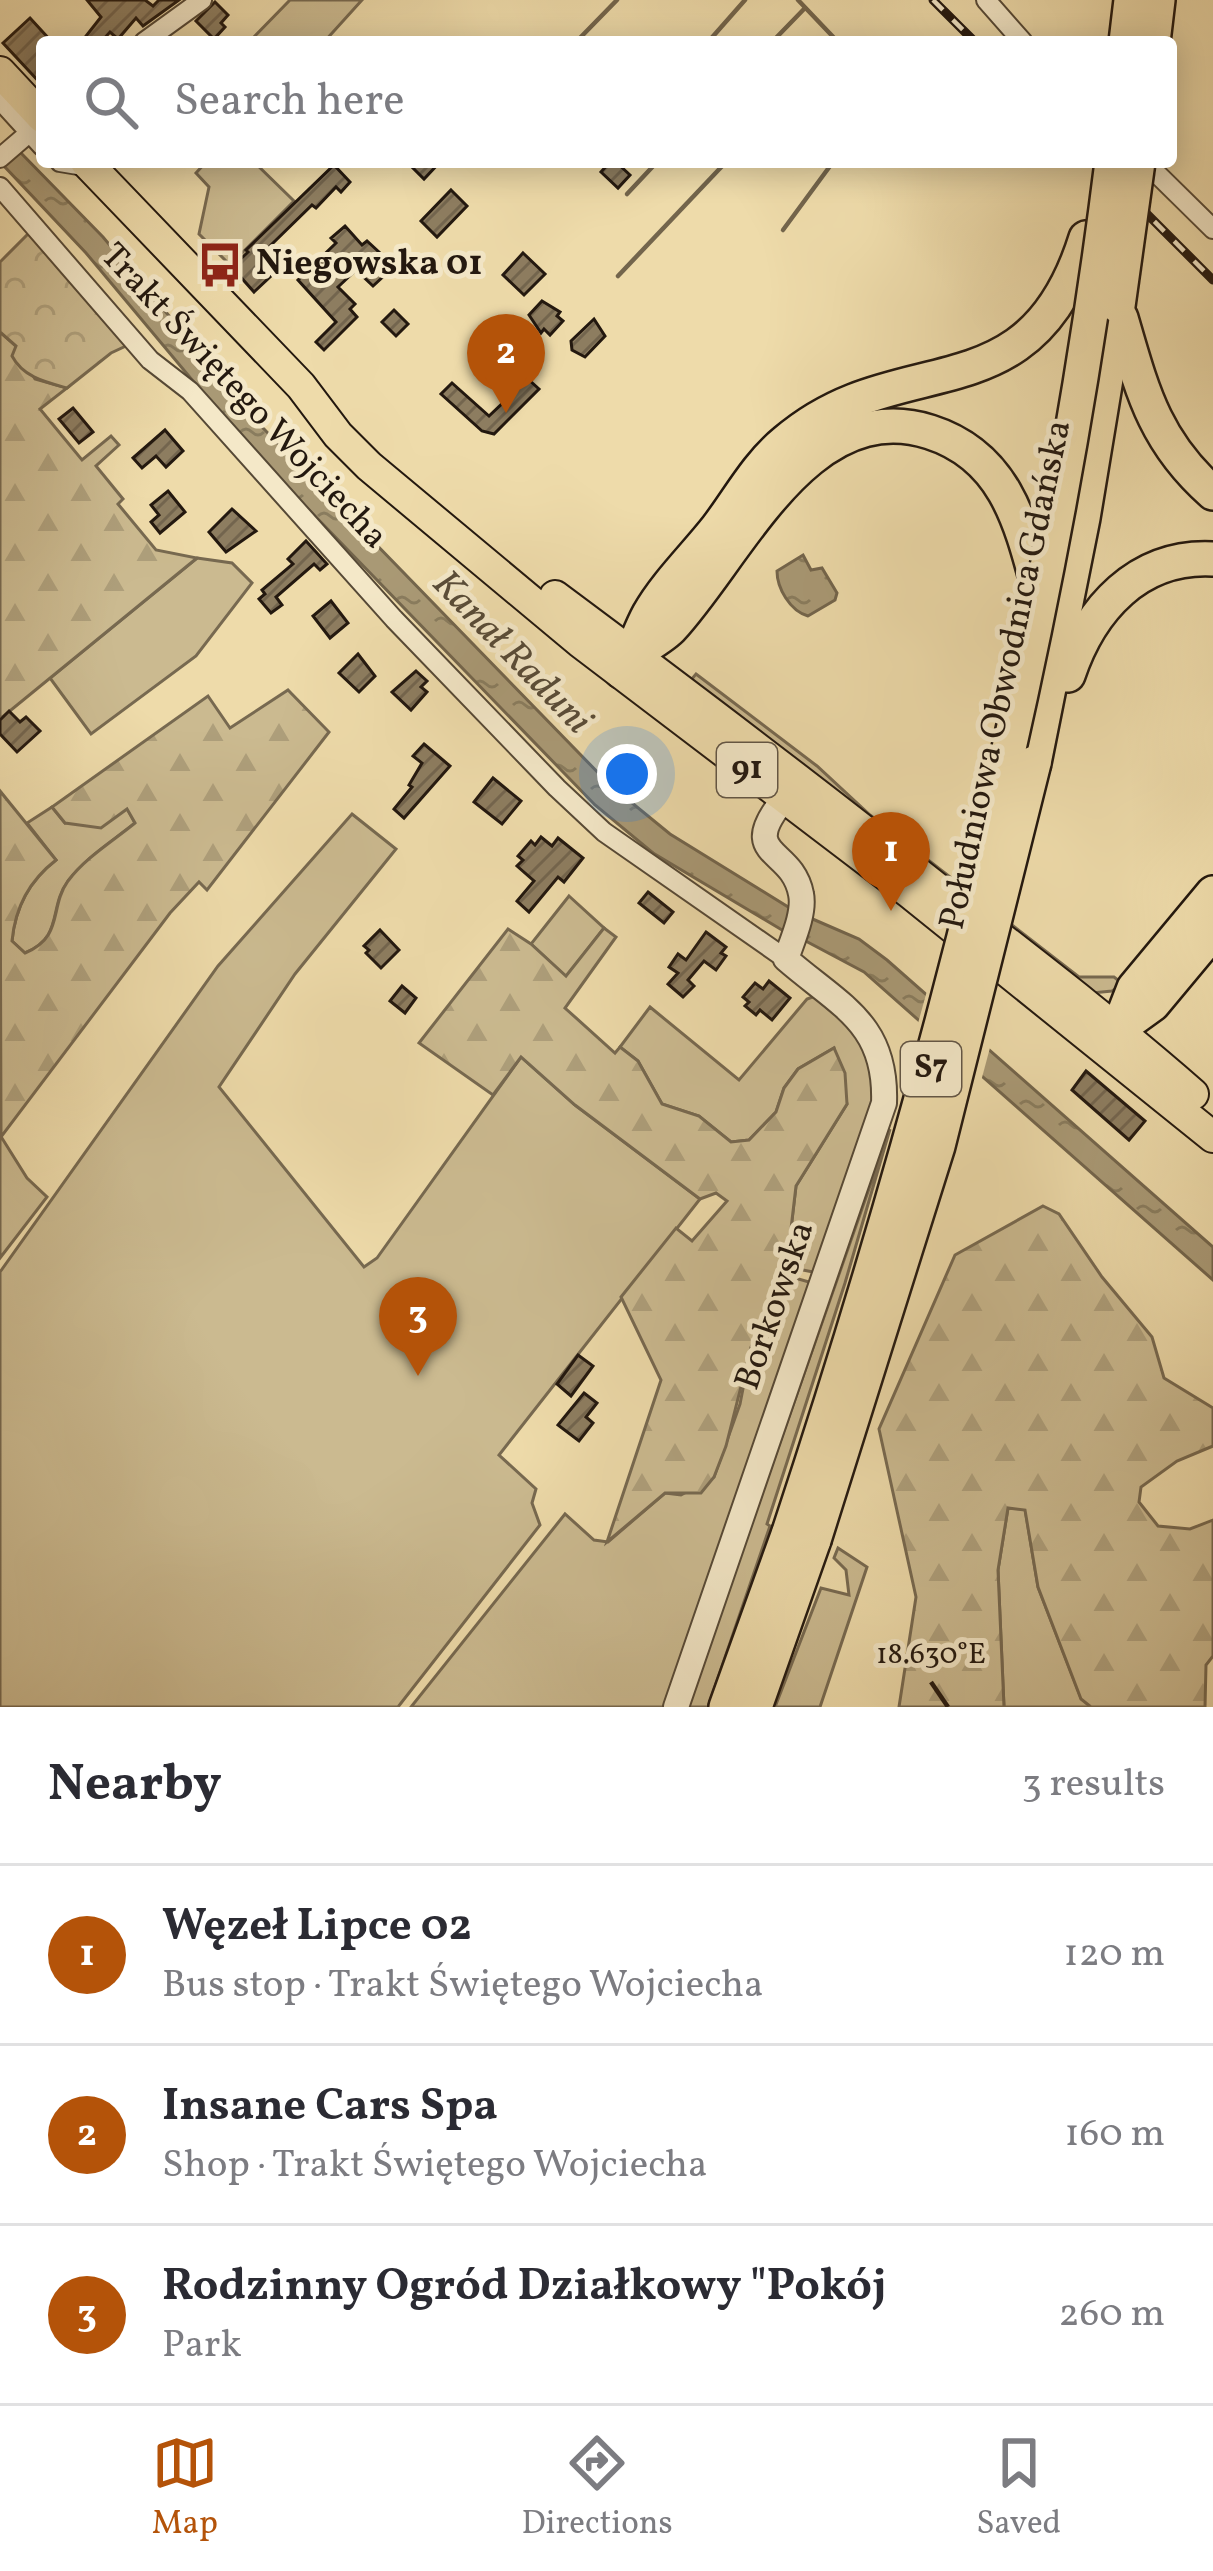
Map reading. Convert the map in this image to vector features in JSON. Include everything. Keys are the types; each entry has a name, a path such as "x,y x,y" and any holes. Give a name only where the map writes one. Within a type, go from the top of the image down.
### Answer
{"highway":[{"path":"1127,36 1131,0"},
{"path":"1154,36 1158,0"},
{"path":"687,585 767,459 808,424 880,392 988,362 1041,326 1074,273 1094,198 1107,168"},
{"name":"Południowa Obwodnica Gdańska","path":"802,1536 924,1095 993,821 1078,392 1109,168"},
{"name":"Południowa Obwodnica Gdańska","path":"802,1536 938,1146 1034,763 1083,518 1141,168"},
{"path":"1118,306 1158,429 1213,493"},
{"path":"627,663 649,614 687,585 817,452 862,431 894,427 943,436 996,475 1018,514 1041,597"},
{"path":"1034,763 1057,719 1085,633 1111,598 1125,584 1162,566 1213,559"},
{"path":"1111,1038 1134,988 1211,908"},
{"name":"S7","path":"726,1707 802,1536"},
{"name":"S7","path":"754,1707 802,1536"}],"main road":[{"path":"0,72 35,127"},
{"name":"Trakt Świętego Wojciecha","path":"82,168 301,386 369,466 1111,1038 1213,1137"},
{"name":"Trakt Świętego Wojciecha","path":"627,663 784,799 1213,1112"}],"street":[{"path":"151,36 202,0"},
{"path":"986,0 1019,36"},
{"path":"0,100 35,127 0,158"},
{"path":"1148,168 1213,229"},
{"name":"Trakt Świętego Wojciecha","path":"0,187 150,360 190,392 498,731 604,832 789,951"},
{"path":"784,799 762,833 764,844 800,889 801,907 789,951"},
{"name":"Borkowska","path":"676,1707 884,1103 885,1069 870,1035 789,951"}],"green space":[{"path":"290,0 362,0 329,36 255,36"},
{"path":"201,168 260,168 294,201 230,265 199,234 209,187 196,173"},
{"path":"31,231 128,345 67,388 22,369 12,356 16,346 0,332 0,262"},
{"path":"0,332 16,346 35,379 67,388 40,409 82,460 111,436 119,445 96,466 123,499 118,504 156,550 197,558 0,719"},
{"path":"197,558 232,563 252,583 196,656 91,734 50,678"},
{"path":"696,674 1079,977 1114,977 1123,984 1112,991 1092,993 691,680"},
{"path":"288,690 329,732 207,890 199,882 170,913 1,1137 0,791 56,860 31,886 16,917 12,941 25,953 46,939 68,881 135,823 127,809 101,828 65,823 52,807 208,696 230,728"},
{"path":"52,807 65,823 127,808 135,823 75,873 62,891 45,939 25,953 12,941 16,917 31,886 56,860 27,823"},
{"path":"352,814 396,849 295,974 219,1087 364,1267 377,1258 521,1057 575,1105 700,1199 499,1455 536,1489 532,1503 540,1525 398,1707 0,1707 0,1272 218,966"},
{"path":"569,896 604,928 566,977 531,944"},
{"path":"604,928 616,937 565,1008 615,1053 620,1047 638,1061 662,1104 699,1116 731,1142 749,1140 776,1112 784,1088 798,1069 834,1048 845,1073 847,1104 796,1186 785,1280 751,1347 714,1477 701,1493 665,1493 607,1542 661,1380 621,1297 676,1228 692,1241 727,1201 716,1193 700,1199 575,1105 521,1057 493,1095 419,1043 508,929 566,976"},
{"path":"818,995 851,1026 875,1072 874,1101 818,1273 798,1269 795,1278 809,1282 812,1289 667,1707 411,1707 565,1514 594,1540 608,1542 665,1493 681,1495 714,1477 740,1404 751,1347 785,1280 796,1186 847,1104 834,1048 798,1069 784,1088 776,1112 749,1140 731,1142 699,1116 662,1104 638,1061 620,1047 650,1007 739,1080 807,999"},
{"path":"890,1129 770,1526 708,1707 687,1707"},
{"path":"0,1135 27,1178 47,1197 0,1258"},
{"path":"1043,1206 1059,1214 1102,1277 1152,1337 1164,1378 1213,1408 1213,1446 1177,1461 1141,1487 1139,1502 1158,1526 1190,1529 1213,1520 1213,1656 1206,1665 1205,1707 1091,1707 1081,1699 1038,1587 1025,1510 1008,1508 998,1570 1004,1707 899,1707 916,1597 879,1429 955,1255"},
{"path":"1008,1508 1025,1509 1038,1587 1081,1698 1091,1707 1004,1707 998,1570"},
{"path":"838,1548 867,1567 820,1707 775,1707 821,1588 849,1595 846,1570 834,1558"}],"water":[{"path":"20,152 103,237 263,428 610,785 670,834 793,910 787,933 653,853 595,805 249,448 86,253 4,166"},
{"path":"803,555 811,570 822,568 837,593 835,600 808,616 786,598 777,571"},
{"path":"808,917 859,939 887,960 1213,1247 1213,1280 864,972 802,939"}],"pier":[{"path":"928,987 991,1044 980,1085 917,1027"}],"building":[{"path":"87,0 145,0 153,6 159,0 179,0 143,26 136,18 121,36 110,32 86,36 101,17"},
{"path":"215,2 228,15 217,36 196,21"},
{"path":"30,18 46,36 36,36 36,79 3,43"},
{"path":"331,168 350,182 341,192 336,187 316,208 312,205 270,246 260,258 271,276 254,292 238,274 232,278 227,272"},
{"path":"413,168 434,168 424,179"},
{"path":"622,168 630,175 618,188 601,172"},
{"path":"451,190 467,206 437,237 421,221"},
{"path":"345,226 362,245 367,241 379,252 372,260 386,274 373,286 356,270 338,287 355,304 350,309 357,317 324,350 316,342 336,322 298,280 336,243 331,238"},
{"path":"523,253 545,274 524,295 503,275"},
{"path":"542,301 560,312 557,316 563,321 550,335 544,329 541,333 529,315"},
{"path":"394,310 408,324 396,336 382,322"},
{"path":"594,319 605,336 585,357 572,350 571,341"},
{"path":"528,379 539,389 494,434 482,431 441,394 452,383 489,416"},
{"path":"73,408 93,432 79,443 59,419"},
{"path":"165,430 183,451 166,467 156,456 142,468 133,458"},
{"path":"168,491 185,512 160,533 151,522 159,515 151,505"},
{"path":"232,509 256,531 226,552 209,532"},
{"path":"306,541 327,564 320,570 314,564 276,597 282,605 271,613 259,599 265,594 262,590 293,564 288,559"},
{"path":"331,601 348,623 330,638 313,616"},
{"path":"358,654 375,676 359,692 339,673"},
{"path":"416,671 427,681 421,687 427,692 411,710 392,692"},
{"path":"9,711 20,722 26,717 40,731 17,752 0,734 0,720"},
{"path":"424,744 450,766 404,818 394,809 412,787 422,763 413,756"},
{"path":"493,778 521,801 502,824 474,802"},
{"path":"541,837 552,846 558,838 583,858 564,882 558,877 529,912 517,901 534,881 517,866 523,860 518,856"},
{"path":"648,892 673,912 664,923 639,903"},
{"path":"380,930 399,950 381,968 364,946"},
{"path":"706,932 726,947 721,953 726,956 716,970 704,961 688,980 694,986 683,997 668,984 678,973 669,967 678,954 686,960"},
{"path":"769,981 790,998 772,1020 760,1010 756,1015 745,1006 749,1002 743,997 755,983 763,989"},
{"path":"402,986 416,998 405,1013 390,1001"},
{"path":"1086,1071 1145,1121 1129,1140 1072,1090"},
{"path":"578,1355 593,1366 571,1396 557,1384"},
{"path":"584,1393 597,1403 586,1417 593,1423 579,1441 558,1425"}],"waterway":[{"path":"582,36 617,0"},
{"path":"713,36 745,0"},
{"path":"798,0 832,36"},
{"path":"778,36 805,8"},
{"path":"627,194 651,168"},
{"path":"618,276 720,168"},
{"path":"783,230 829,168"}],"railway":[{"path":"933,0 969,36"},
{"path":"1101,168 1213,280"}],"place":[{"name":"Niegowska 01","path":"220,265"},
{"name":"Insane Cars Spa","path":"506,413"},
{"name":"Węzeł Lipce 02","path":"891,911"},
{"name":"Rodzinny Ogród Działkowy \"Pokój","path":"418,1376"}],"water label":[{"name":"Kanał Raduni","path":"511,653"}]}
